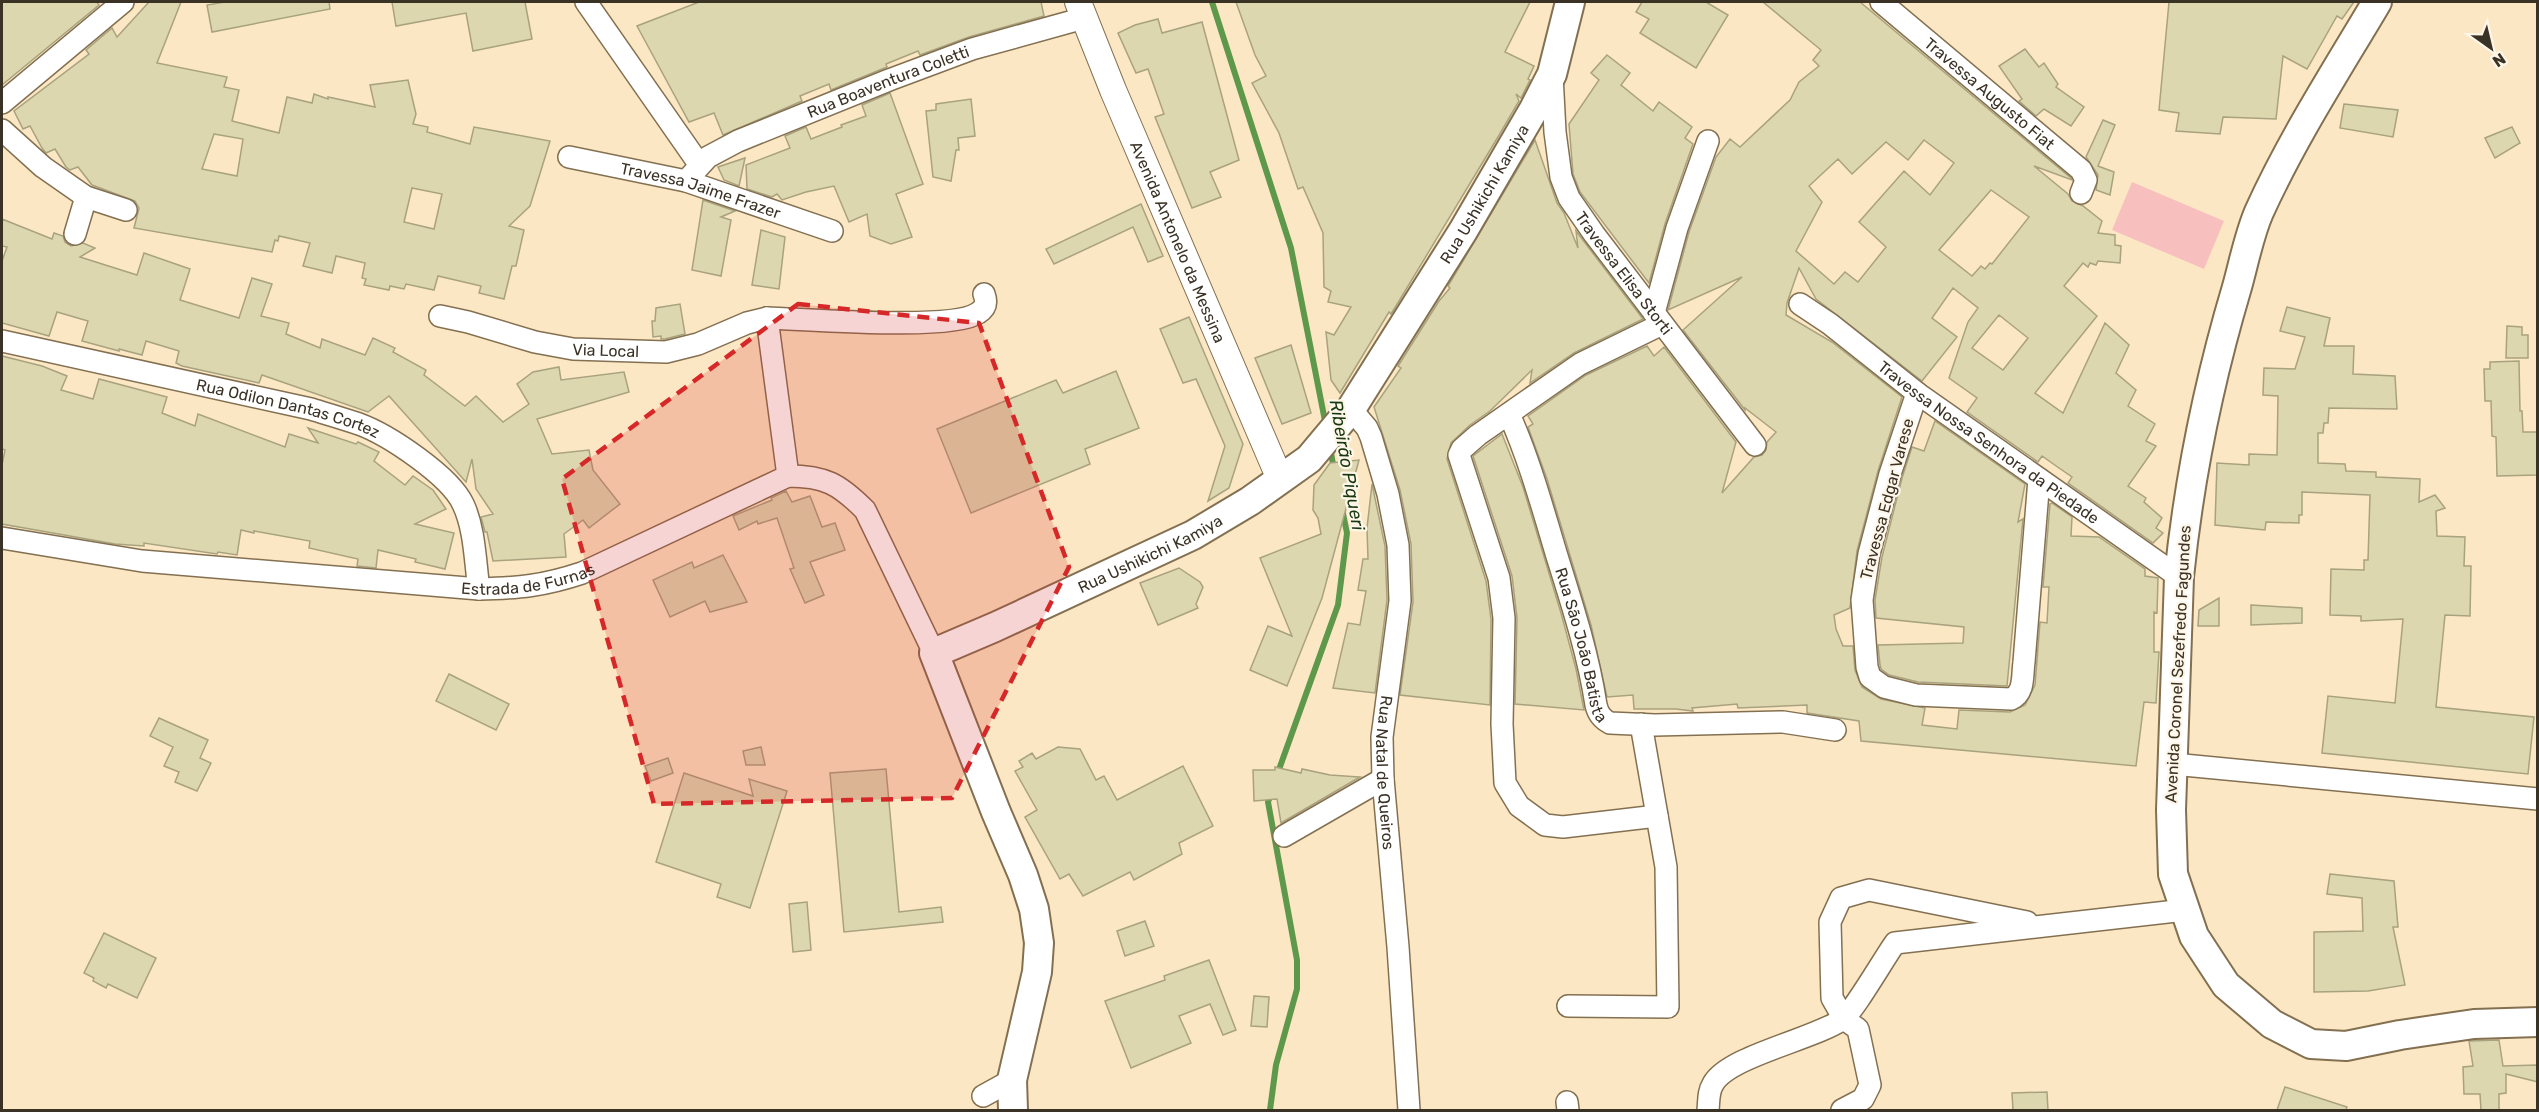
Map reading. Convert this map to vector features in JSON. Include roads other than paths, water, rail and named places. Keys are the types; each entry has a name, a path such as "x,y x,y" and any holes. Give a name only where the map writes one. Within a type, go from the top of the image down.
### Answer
{"main road":[{"name":"Rua Ushikichi Kamiya","path":"934,653 1193,535 1250,501 1309,459 1347,413 1463,231 1552,74 1570,2"},
{"name":"Avenida Coronel Sezefredo Fagundes","path":"2377,2 2288,153 2258,215 2228,317 2190,487 2179,577 2173,764 2173,874 2194,936 2226,985 2272,1024 2311,1044 2346,1046 2474,1024 2538,1023"},
{"path":"934,653 1035,909 1039,943 1037,972 1012,1080 1013,1110"}],"street":[{"path":"2,103 123,2"},
{"path":"586,2 699,164"},
{"name":"Travessa Augusto Fiat","path":"1881,2 2081,171 2086,180 2081,193"},
{"name":"Rua Boaventura Coletti","path":"686,181 699,164 738,141 921,68 1081,10"},
{"name":"Avenida Antonelo da Messina","path":"1081,10 1280,479"},
{"name":"Travessa Elisa Storti","path":"1552,74 1561,177 1569,198 1755,445"},
{"path":"2,130 43,167 86,197 126,210"},
{"path":"1657,816 1563,827 1545,825 1519,806 1505,783 1502,724 1504,618 1499,579 1459,455 1462,449 1478,435 1580,364 1658,319 1677,228 1708,141"},
{"name":"Travessa Jaime Frazer","path":"569,157 686,181 832,231"},
{"path":"75,234 86,197"},
{"name":"Via Local","path":"440,316 535,342 573,349 666,352 698,344 747,322 767,318 939,323 967,318 980,313 987,301 984,294"},
{"name":"Travessa Nossa Senhora da Piedade","path":"1800,304 1865,351 1917,393 2179,577"},
{"path":"767,318 788,476"},
{"name":"Rua Odilon Dantas Cortez","path":"2,341 279,402 362,425 401,447 440,475 455,491 468,519 479,590"},
{"name":"Travessa Edgar Varese","path":"1917,393 1890,474 1869,554 1864,583 1863,629 1867,668 1870,676 1884,687 1916,694 2010,699 2020,691 2039,479"},
{"name":"Rua Natal de Queiros","path":"1347,413 1367,428 1371,437 1388,494 1398,545 1400,601 1382,737 1383,779 1398,946 1409,1110"},
{"name":"Rua São João Batista","path":"1509,414 1523,446 1585,645 1598,714 1610,723 1783,722 1835,730"},
{"name":"Estrada de Furnas","path":"2,538 142,561 479,590 549,584 582,573 788,476 812,476 832,483 849,494 865,510 934,653"},
{"path":"1568,1006 1668,1007 1666,867 1641,724"},
{"path":"2173,764 2538,799"},
{"path":"1284,836 1383,779"},
{"path":"1842,1110 1863,1099 1870,1085 1858,1029 1844,1018 1832,998 1830,922 1841,898 1869,890 2049,926"},
{"path":"1708,1110 1709,1095 1713,1084 1721,1074 1742,1062 1844,1018 1895,943 2185,910"},
{"path":"983,1096 1012,1080"}],"waterway":[{"name":"Ribeirão Piqueri","path":"1212,2 1291,248 1326,426"},
{"name":"Ribeirão Piqueri","path":"1330,447 1334,470"},
{"name":"Ribeirão Piqueri","path":"1277,775 1338,605 1347,533 1342,509"},
{"name":"Ribeirão Piqueri","path":"1270,1110 1276,1065 1297,989 1297,960 1268,802 1271,794"}]}
